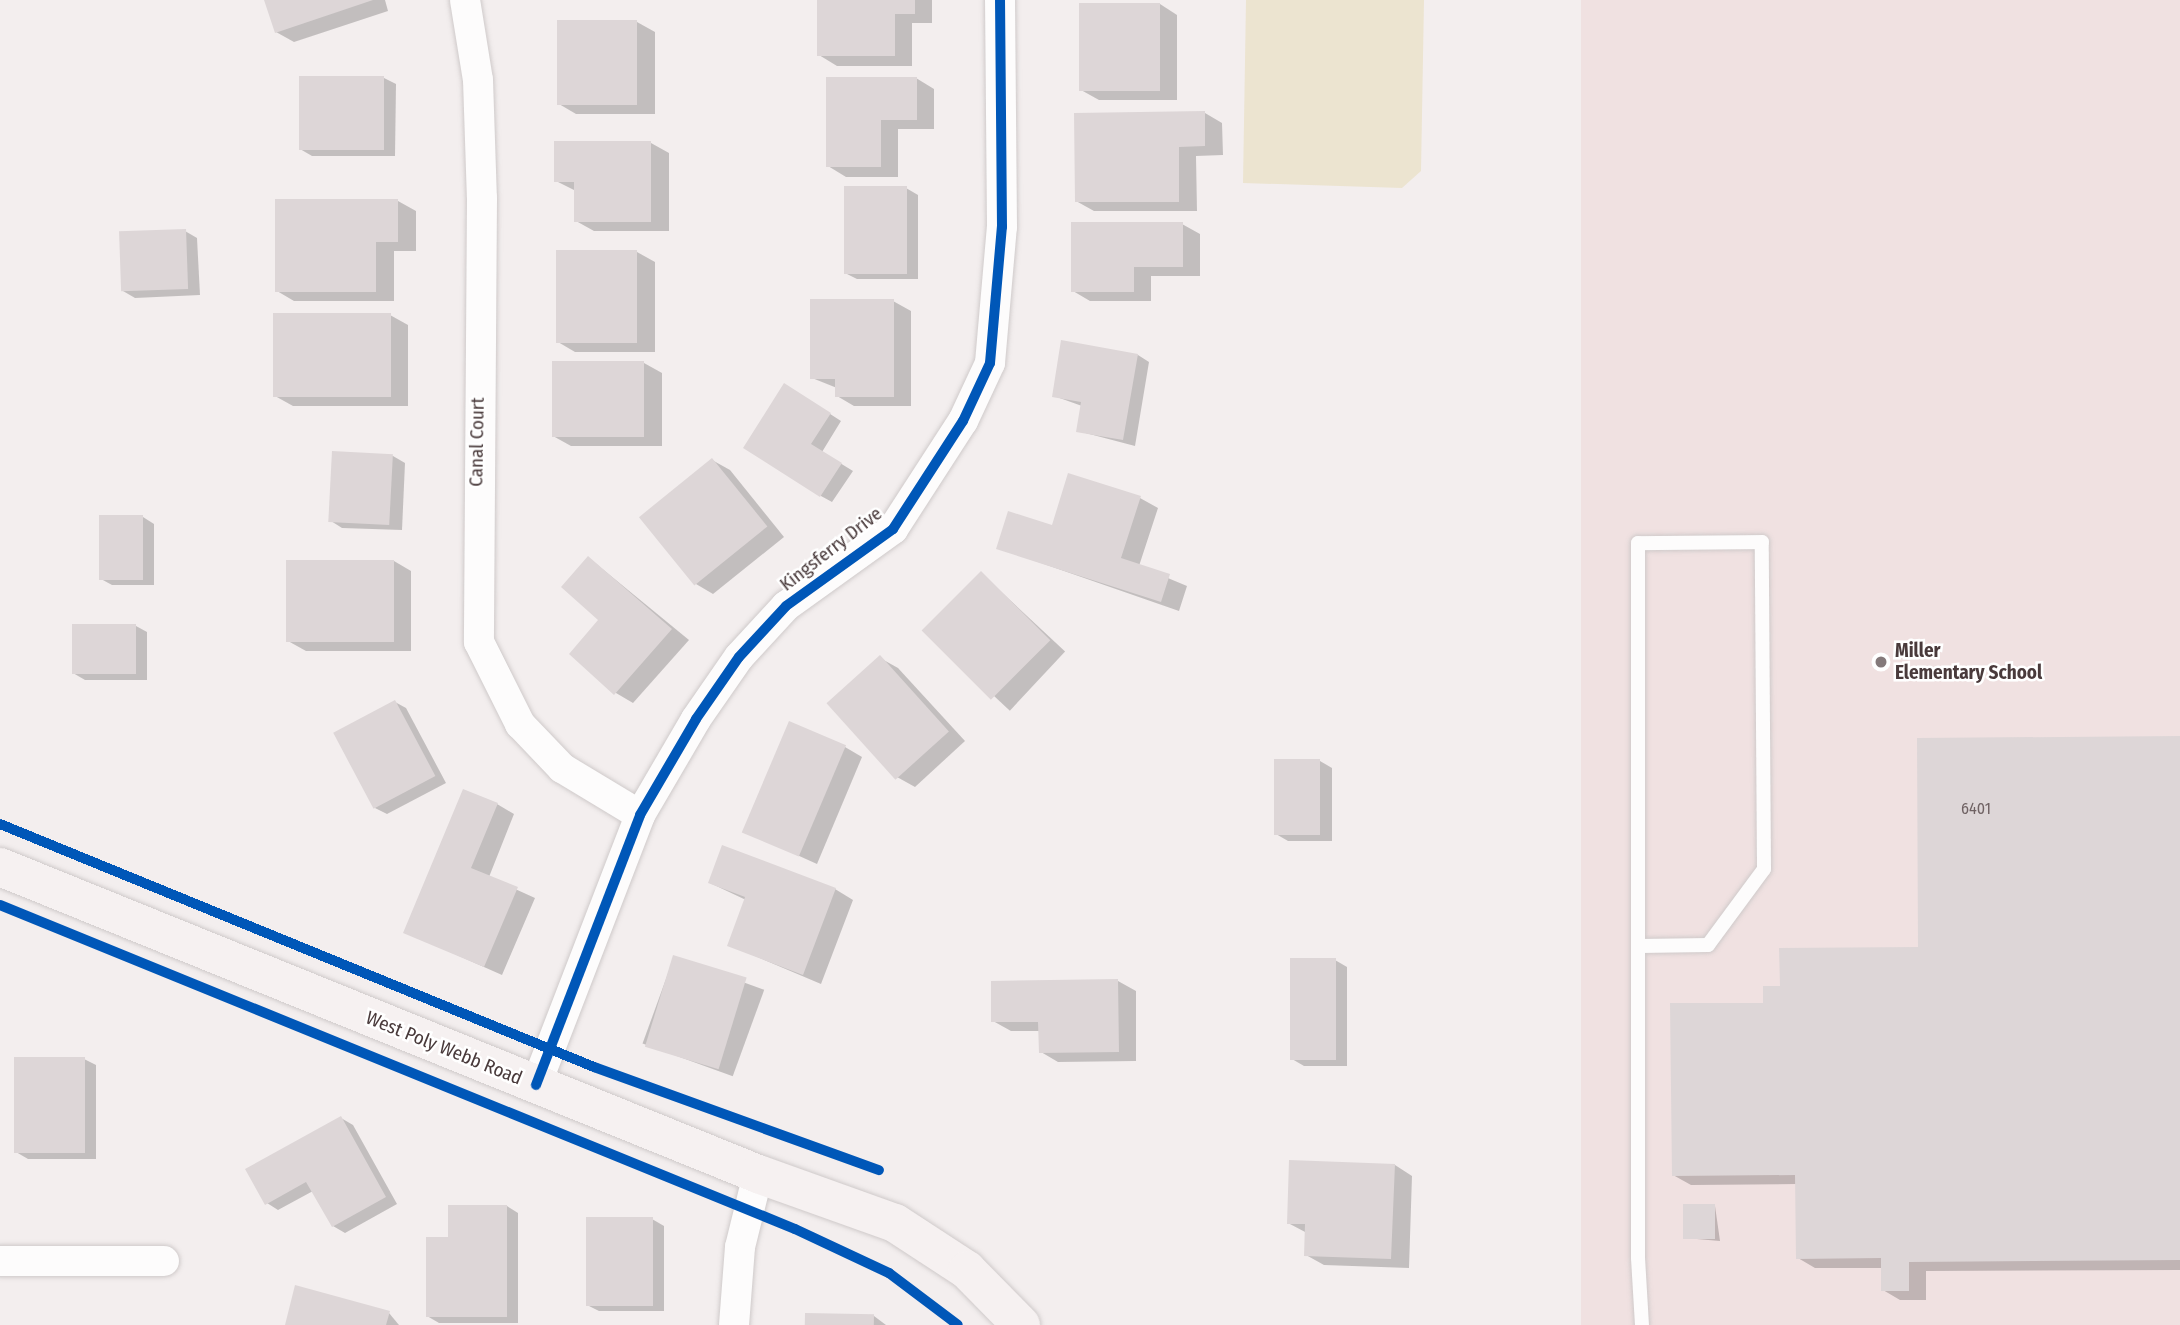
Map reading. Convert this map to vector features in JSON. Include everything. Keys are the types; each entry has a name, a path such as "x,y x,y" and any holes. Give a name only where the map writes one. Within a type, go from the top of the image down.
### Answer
{"street":[{"name":"Canal Court","path":"465,0 478,80 482,198 479,642 520,724 562,768 640,815"},
{"name":"Kingsferry Drive","path":"536,1085 640,815 739,657 786,606 893,528 962,421 990,363 1002,227 1000,0"},
{"name":"West Poly Webb Road","path":"0,867 758,1174 895,1223 967,1270 1021,1325"},
{"path":"734,1325 740,1247 758,1174"},
{"path":"0,1261 164,1261"}],"lane":[{"path":"1640,946 1708,945 1764,869 1762,542 1639,543 1640,946 1642,1325"}],"shaded area":[{"path":"1246,0 1424,0 1421,171 1402,188 1243,183"},
{"name":"Miller Elementary School","path":"1581,0 2180,0 2180,1325 1581,1325"}],"building":[{"path":"264,0 373,0 275,33"},
{"path":"817,0 915,0 915,14 895,14 895,56 817,56"},
{"path":"1079,3 1160,3 1160,91 1079,91"},
{"path":"557,20 637,20 637,105 557,105"},
{"path":"299,76 384,76 384,150 299,150"},
{"path":"826,77 917,77 917,120 881,120 881,167 826,167"},
{"path":"1205,111 1205,146 1179,147 1179,202 1075,202 1074,113"},
{"path":"554,141 651,141 651,222 574,222 574,182 554,182"},
{"path":"844,186 907,186 907,274 844,274"},
{"path":"275,199 398,199 398,242 376,242 376,292 275,292"},
{"path":"1071,222 1183,222 1183,267 1134,267 1134,292 1071,292"},
{"path":"186,229 188,289 121,291 119,231"},
{"path":"556,250 637,250 637,343 556,343"},
{"path":"810,299 894,299 894,397 835,397 835,379 810,379"},
{"path":"273,313 391,313 391,397 273,397"},
{"path":"1061,340 1138,354 1123,440 1076,432 1081,402 1052,397"},
{"path":"552,361 644,361 644,437 552,437"},
{"path":"784,383 831,413 811,444 842,463 820,497 743,448"},
{"path":"332,451 393,454 389,525 328,522"},
{"path":"712,458 767,526 694,586 639,517"},
{"path":"1068,473 1141,496 1121,558 1170,574 1161,602 996,549 1008,511 1052,525"},
{"path":"99,515 143,515 143,580 99,580"},
{"path":"588,556 672,629 614,695 569,654 598,620 561,587"},
{"path":"286,560 394,560 394,642 286,642"},
{"path":"981,571 1050,640 991,700 922,630"},
{"path":"72,624 136,624 136,674 72,674"},
{"path":"880,655 949,732 895,780 826,703"},
{"path":"395,700 435,776 374,809 333,733"},
{"path":"789,721 846,745 799,857 742,832"},
{"path":"2180,736 2180,1260 1909,1262 1909,1291 1881,1291 1881,1258 1796,1259 1795,1175 1672,1176 1670,1003 1763,1003 1763,986 1780,986 1779,948 1918,947 1917,738"},
{"path":"1274,759 1320,759 1320,835 1274,835"},
{"path":"463,789 498,803 471,868 518,887 484,967 403,933"},
{"path":"722,845 836,888 803,975 727,946 745,897 708,883"},
{"path":"673,955 747,978 719,1069 645,1047"},
{"path":"1290,958 1336,958 1336,1060 1290,1060"},
{"path":"1118,979 1119,1052 1039,1053 1038,1022 991,1022 991,981"},
{"path":"14,1057 85,1057 85,1153 14,1153"},
{"path":"341,1116 386,1197 332,1227 306,1182 265,1205 245,1169"},
{"path":"1289,1160 1395,1164 1391,1259 1304,1256 1305,1224 1287,1224"},
{"path":"1683,1204 1715,1204 1715,1239 1683,1239"},
{"path":"448,1205 507,1205 507,1317 426,1317 426,1237 448,1237"},
{"path":"586,1217 653,1217 653,1306 586,1306"},
{"path":"295,1285 390,1311 386,1325 285,1325"},
{"path":"805,1313 874,1314 874,1325 805,1325"}],"cycle path":[{"path":"536,1085 640,815 696,719 739,657 786,606 893,529 963,421 990,363 1002,227 1000,0"},
{"path":"0,824 594,1067 879,1170"},
{"path":"0,905 795,1229 889,1273 958,1325"}],"place":[{"name":"Miller Elementary School","path":"1881,662"}]}
